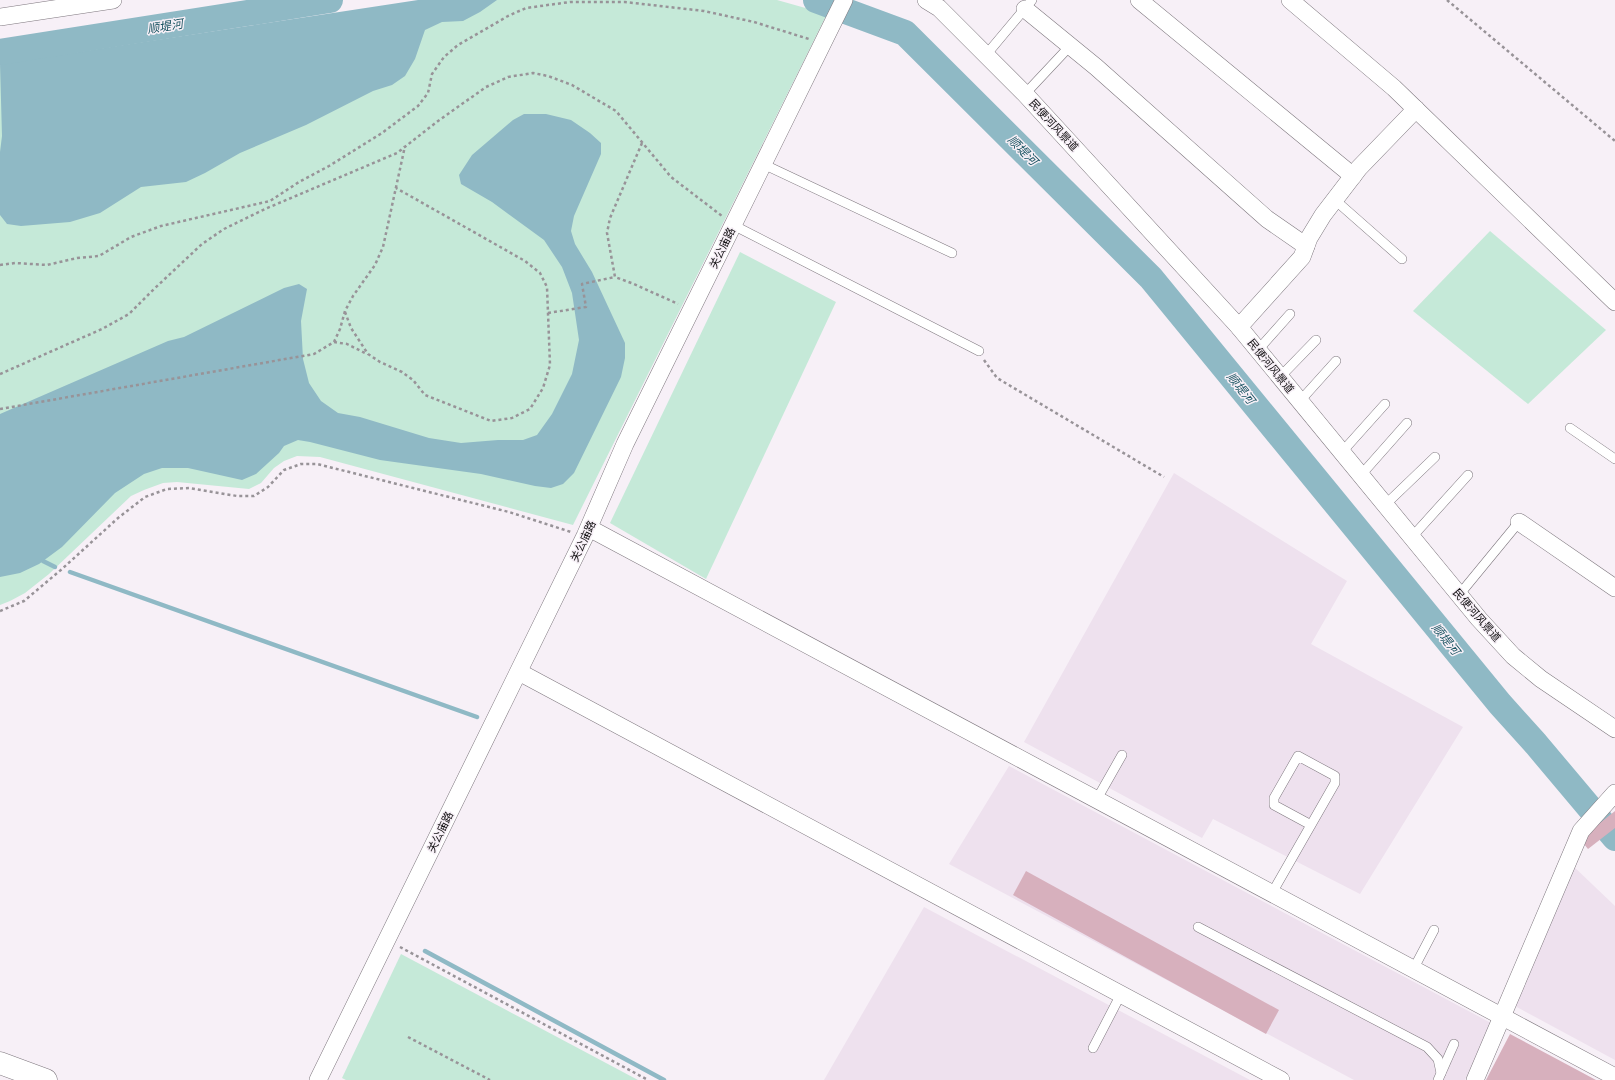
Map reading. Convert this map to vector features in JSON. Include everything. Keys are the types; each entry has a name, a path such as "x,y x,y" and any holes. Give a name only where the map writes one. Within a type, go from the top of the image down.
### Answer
{"street":[{"path":"0,17 41,5 112,0"},
{"name":"关公庙路","path":"318,1080 587,532 625,444 844,0"},
{"name":"民便河风景道","path":"926,0 939,8 1026,94 1239,327 1459,595 1513,656 1535,675 1615,729"},
{"path":"1139,0 1353,176"},
{"path":"1290,0 1394,88 1615,302"},
{"path":"1028,5 1070,46 1096,67 1267,219 1306,246"},
{"path":"1239,327 1302,257 1309,238 1353,176 1416,109"},
{"path":"1519,522 1615,588"},
{"path":"587,532 1097,799 1615,1077"},
{"path":"519,672 1281,1080"},
{"path":"1475,1080 1581,831 1615,793"},
{"path":"0,1063 46,1080"}],"lane":[{"path":"986,55 1028,5"},
{"path":"1026,94 1070,46"},
{"path":"763,164 952,253"},
{"path":"1335,200 1402,260"},
{"path":"733,225 978,351"},
{"path":"1258,350 1290,314"},
{"path":"1280,377 1316,340"},
{"path":"1300,401 1336,361"},
{"path":"1342,452 1385,404"},
{"path":"1361,476 1406,423"},
{"path":"1570,428 1615,458"},
{"path":"1385,505 1435,457"},
{"path":"1412,537 1468,475"},
{"path":"1459,595 1519,522"},
{"path":"1097,799 1122,755"},
{"path":"1272,893 1311,825 1335,783 1335,776 1298,756 1274,798 1274,805 1311,825"},
{"path":"1198,927 1428,1047 1438,1058 1439,1077"},
{"path":"1414,968 1434,930"},
{"path":"1093,1048 1121,994"},
{"path":"1439,1077 1454,1044"}],"path":[{"path":"1447,0 1615,141"},
{"path":"1,264 15,263 47,265 77,258 99,256 131,238 161,226 270,201 299,182 330,166 382,133 418,106 428,93 432,74 444,57 458,45 508,16 526,8 570,2 617,2 704,11 754,22 822,43"},
{"path":"0,374 102,329 129,314 154,288 202,244 224,229 265,209 397,153 438,121 486,87 508,77 533,73 548,76 572,85 616,111 672,177 733,225"},
{"path":"615,277 607,233 610,218 642,142"},
{"path":"0,409 314,354 334,342 340,329 344,311 375,265 382,248 405,146"},
{"path":"334,342 347,344 402,372 413,380 425,395 491,420 512,418 530,409 543,388 550,365 547,287 540,273 525,261 396,188"},
{"path":"548,313 586,307 582,284 615,277 691,310"},
{"path":"344,311 351,328 368,354"},
{"path":"978,351 997,378 1164,477"},
{"path":"0,611 24,601 118,518 145,497 167,489 189,488 237,496 254,496 268,487 284,470 301,464 317,464 587,532"},
{"path":"387,941 648,1080"},
{"path":"408,1037 490,1080"}],"shaded area":[{"path":"1174,473 1347,581 1311,644 1463,727 1360,894 1213,819 1202,838 1024,742"},
{"path":"1009,766 1491,1023 1465,1080 1354,1080 949,864"},
{"path":"1571,864 1615,906 1615,1060 1513,1005"},
{"path":"924,907 1250,1080 824,1080"}],"green space":[{"path":"424,0 777,0 809,9 826,16 573,525 320,457 297,456 284,461 274,468 261,483 249,489 177,482 163,483 131,496 49,574 25,593 0,605 0,66"},
{"path":"1490,231 1606,330 1528,404 1413,311"},
{"path":"740,252 836,302 706,579 610,523"},
{"path":"401,954 638,1080 346,1080 342,1078"}],"water":[{"path":"418,0 497,0 480,12 463,21 442,22 425,30 415,59 405,76 392,85 373,91 306,125 240,153 186,182 141,187 100,213 70,222 21,226 7,224 0,215 0,152 2,136 0,64"},
{"path":"524,114 546,114 571,120 590,133 601,143 601,154 574,216 571,231 575,244 592,272 625,343 625,358 621,377 574,473 563,484 551,488 535,486 481,474 380,460 298,440 284,446 279,453 256,474 242,480 188,468 162,468 144,474 115,493 62,547 39,564 20,573 0,577 0,414 168,341 184,337 284,288 299,284 307,289 301,321 303,359 309,383 321,401 338,413 360,417 429,438 461,443 498,440 523,440 537,435 552,414 572,374 579,340 572,293 562,267 544,240 492,202 461,184 459,175 472,155 513,120"}],"building":[{"path":"1615,811 1615,828 1588,849 1580,839"},
{"path":"1026,871 1279,1010 1266,1034 1013,895"},
{"path":"1510,1034 1596,1080 1486,1080"}],"waterway":[{"name":"顺堤河","path":"0,52 330,0"},
{"name":"顺堤河","path":"816,0 905,33 1151,278 1500,704 1536,744 1615,838"},
{"path":"43,561 55,567"},
{"path":"70,572 477,717"},
{"path":"425,951 664,1080"}]}
